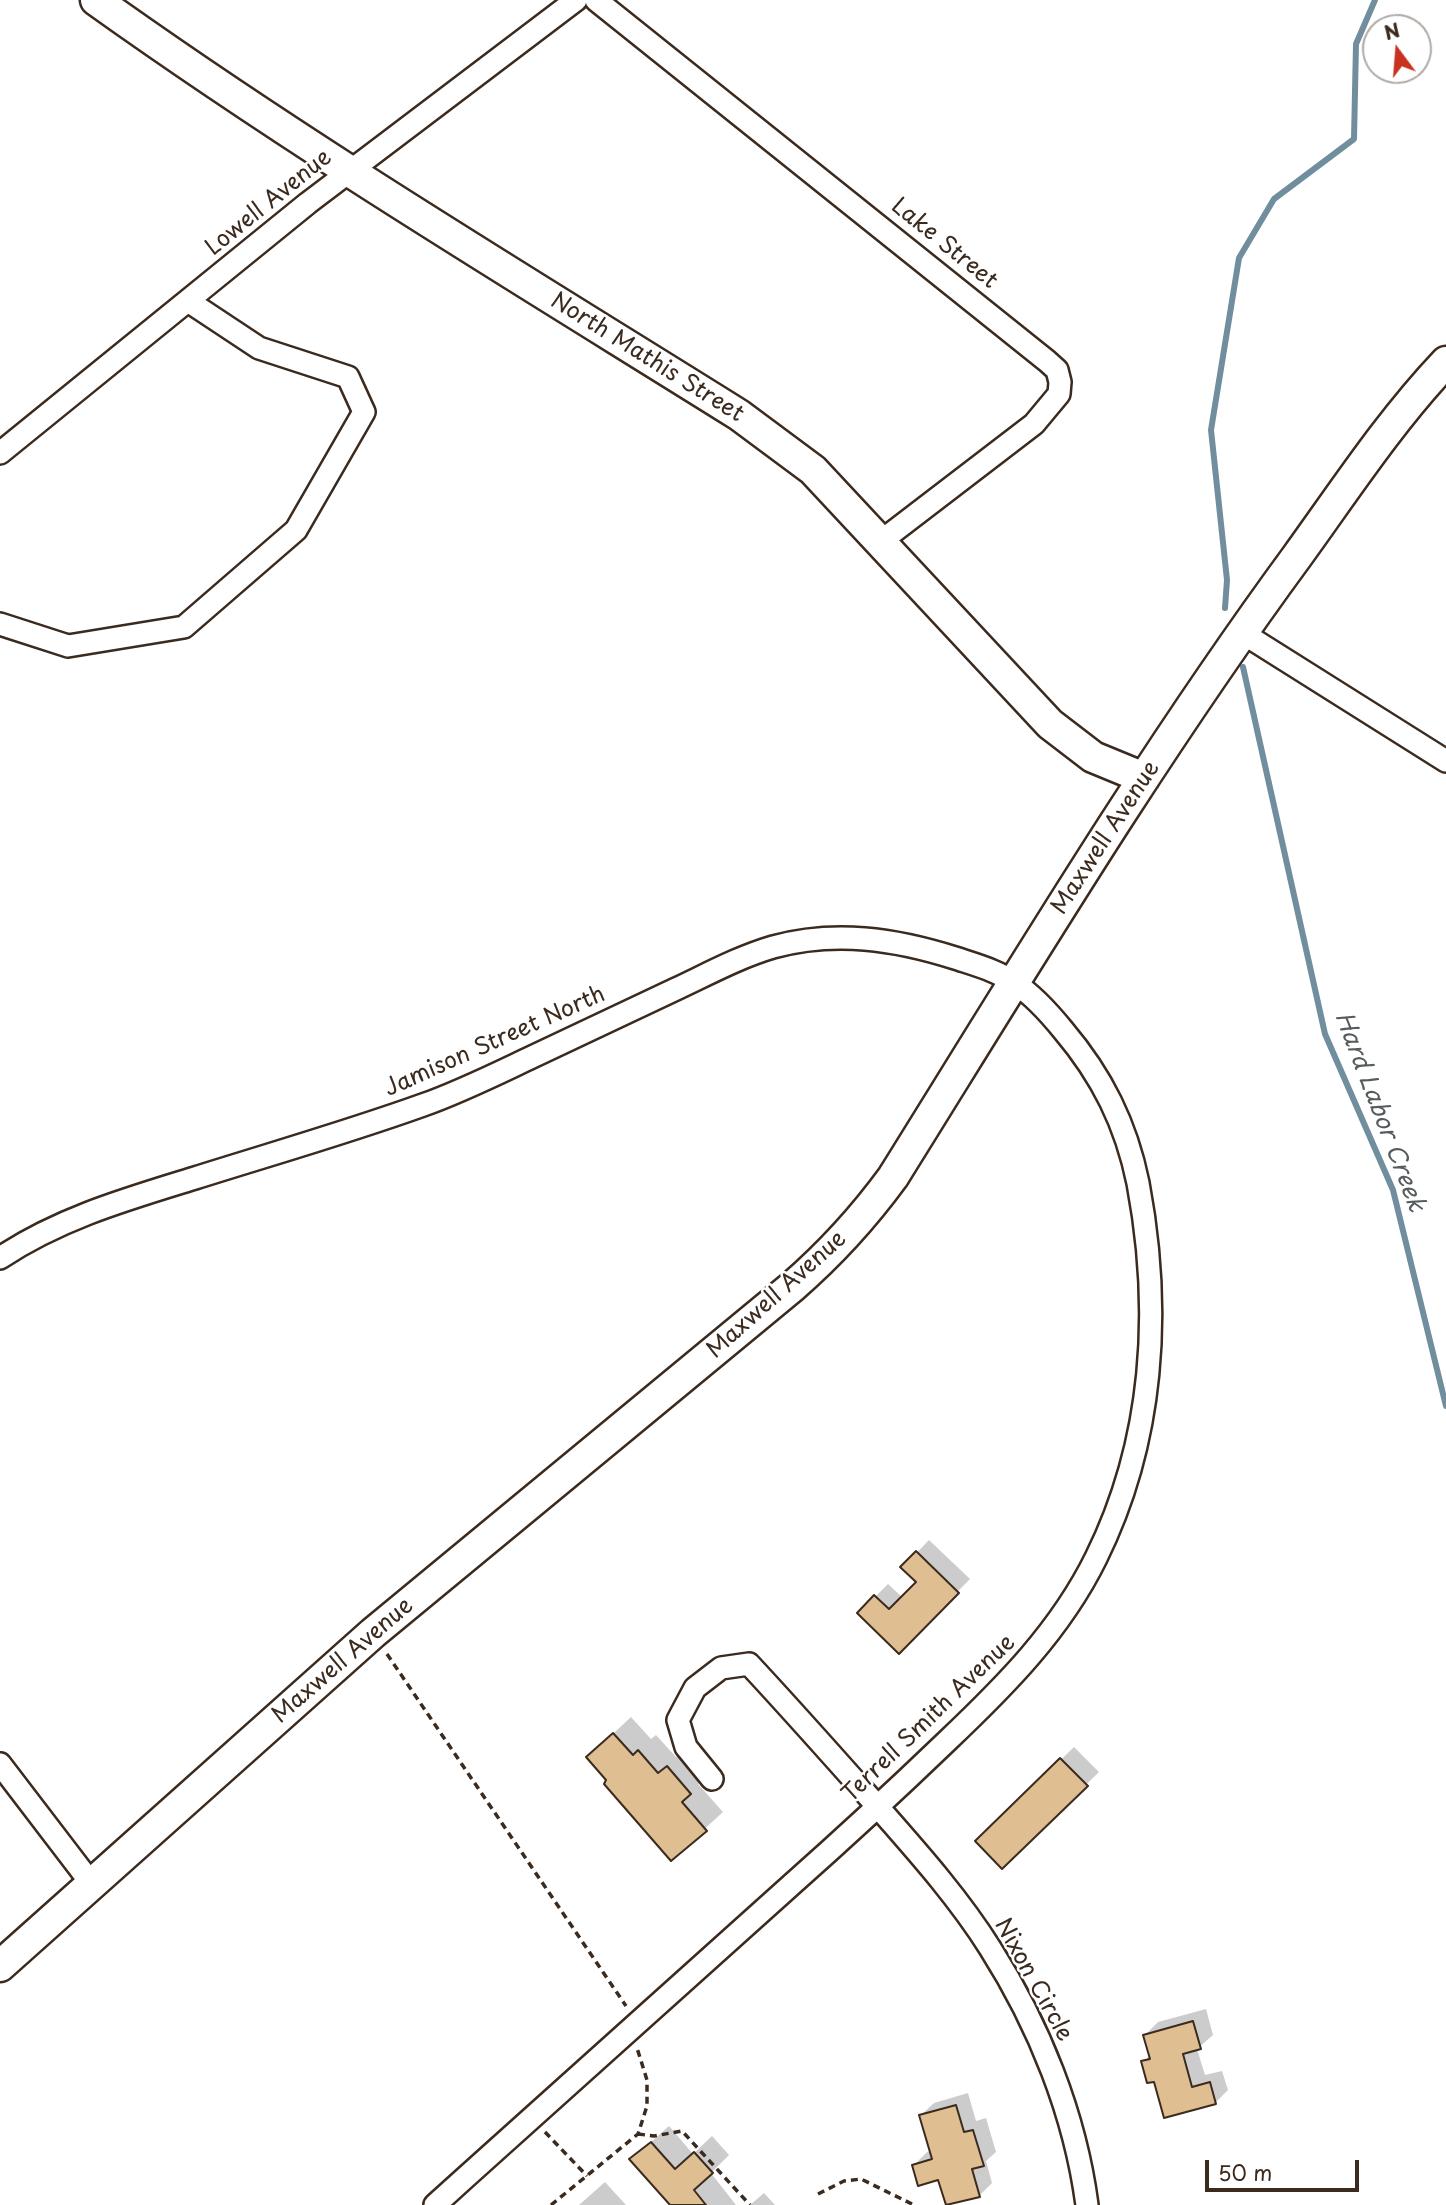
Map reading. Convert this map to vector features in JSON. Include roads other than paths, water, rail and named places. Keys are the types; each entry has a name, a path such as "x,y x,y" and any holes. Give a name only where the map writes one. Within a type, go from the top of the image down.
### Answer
{"main road":[{"name":"North Mathis Street","path":"96,0 350,172 739,415 813,470 1050,724 1093,757 1144,778"},
{"name":"Maxwell Avenue","path":"0,1966 373,1633 824,1258 872,1206 893,1177 1144,778 1241,632 1406,408 1446,362"}],"street":[{"name":"Lowell Avenue","path":"0,453 350,172 576,0"},
{"name":"Lake Street","path":"596,0 1057,370 1059,394 1034,424 880,542"},
{"path":"0,624 68,646 184,627 296,530 364,412 348,377 260,348 188,301"},
{"path":"1241,632 1446,761"},
{"name":"Jamison Street North","path":"0,1258 45,1231 109,1204 430,1103 750,954 779,946 838,937 873,939 938,953 982,967 1014,982"},
{"name":"Terrell Smith Avenue","path":"435,2205 878,1807 1009,1682 1038,1649 1064,1613 1094,1562 1116,1514 1132,1465 1145,1407 1152,1341 1150,1279 1143,1210 1128,1141 1112,1100 1093,1068 1050,1014 1014,982"},
{"name":"Nixon Circle","path":"712,1779 686,1747 678,1720 695,1688 722,1668 749,1664 803,1721 941,1881 990,1948 1026,2011 1057,2082 1078,2152 1087,2205"},
{"path":"0,1764 92,1883"}],"waterway":[{"name":"Hard Labor Creek","path":"1225,608 1227,580 1211,430 1239,258 1274,199 1354,139 1356,44 1375,0"},
{"name":"Hard Labor Creek","path":"1243,667 1325,1034 1393,1190 1446,1406"}]}
